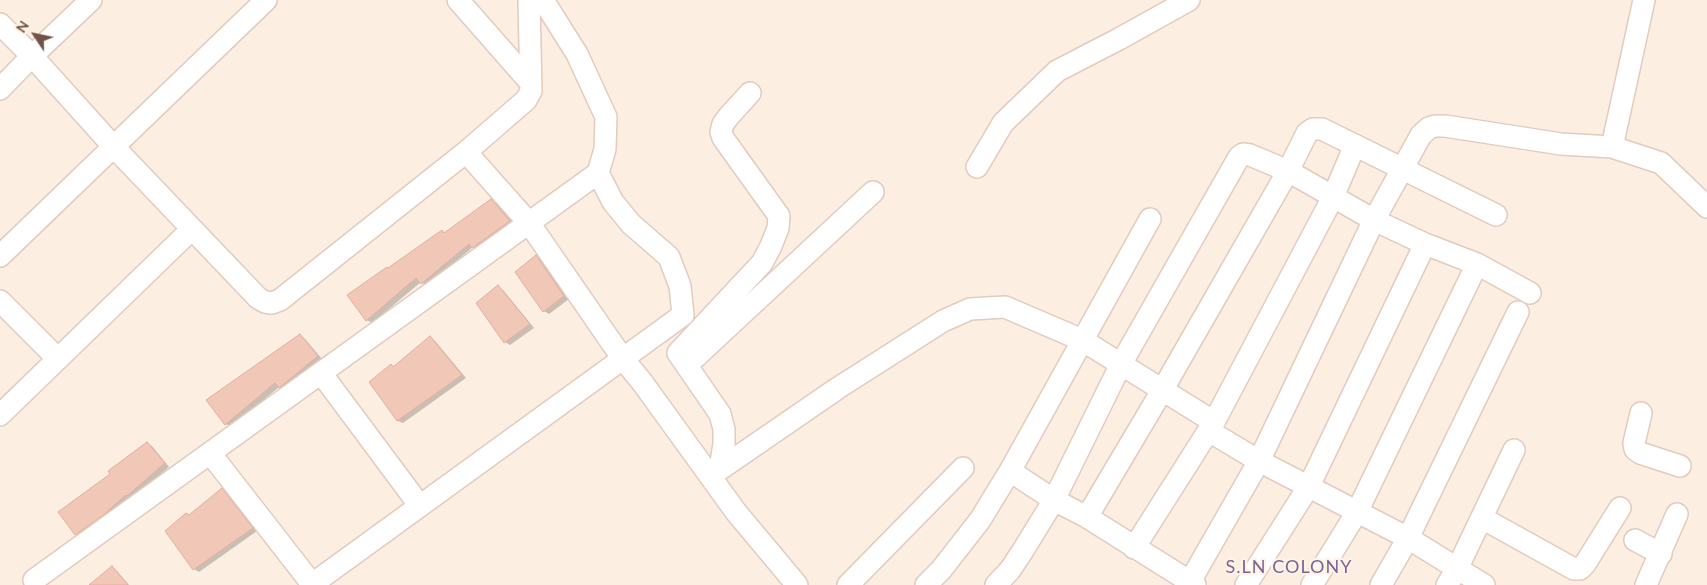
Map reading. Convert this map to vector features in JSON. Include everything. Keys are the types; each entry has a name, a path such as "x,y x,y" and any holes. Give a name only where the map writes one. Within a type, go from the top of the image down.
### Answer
{"street":[{"path":"0,89 92,0"},
{"path":"0,256 266,0"},
{"path":"458,0 530,82"},
{"path":"0,24 258,298 264,302 272,303 280,300 466,152 526,100 531,91 529,0"},
{"path":"34,580 598,173 605,149 606,117 577,54 543,0"},
{"path":"977,167 1003,123 1056,71 1189,0"},
{"path":"1612,147 1644,0"},
{"path":"680,356 762,263 778,228 779,216 723,138 723,124 750,93"},
{"path":"1010,471 1054,500 1087,517 1191,584 1259,461 1374,220 1421,135 1429,128 1446,126 1561,144 1612,147 1661,164 1707,207"},
{"path":"1087,517 1163,390 1288,170 1307,133 1313,129 1322,129 1496,215"},
{"path":"1134,548 1211,426 1333,197 1355,145"},
{"path":"466,152 529,223 623,359 715,473 736,512 798,585"},
{"path":"996,585 1010,570 1054,500 1121,364 1239,157 1246,154 1288,170 1374,220 1425,244 1477,264 1530,293"},
{"path":"210,453 311,585 683,315 680,286 669,257 632,224 613,202 598,173"},
{"path":"680,356 873,192"},
{"path":"926,585 942,570 980,520 1010,471 1150,219"},
{"path":"0,415 192,229"},
{"path":"1246,585 1309,486 1425,244"},
{"path":"1312,585 1357,512 1477,264"},
{"path":"0,301 58,359"},
{"path":"715,473 838,388 943,321 970,309 1005,307 1082,340 1163,390 1259,461 1408,538 1452,577 1484,585"},
{"path":"1381,585 1408,538 1518,312"},
{"path":"680,356 720,414 724,429 724,444 715,473"},
{"path":"321,373 420,506"},
{"path":"1641,413 1634,443 1635,449 1680,466"},
{"path":"1452,577 1514,450"},
{"path":"848,585 962,468"},
{"path":"1482,518 1574,569 1580,569 1620,508"},
{"path":"1646,585 1677,514"},
{"path":"1635,540 1661,554"}],"building":[{"path":"491,199 510,221 472,248 469,244 421,284 416,278 366,321 347,295 442,230 444,233"},
{"path":"536,255 564,296 543,312 515,272"},
{"path":"498,285 530,324 504,343 476,303"},
{"path":"300,334 318,356 279,388 275,383 225,425 206,400"},
{"path":"430,336 462,375 397,421 369,382 391,364 393,367"},
{"path":"147,442 165,463 102,516 75,535 58,512 110,474 108,471"},
{"path":"222,488 253,528 193,570 165,531 186,513 189,515"},
{"path":"112,566 128,585 89,585"}],"district":[{"name":"S.LN COLONY","path":"1289,567"}]}
